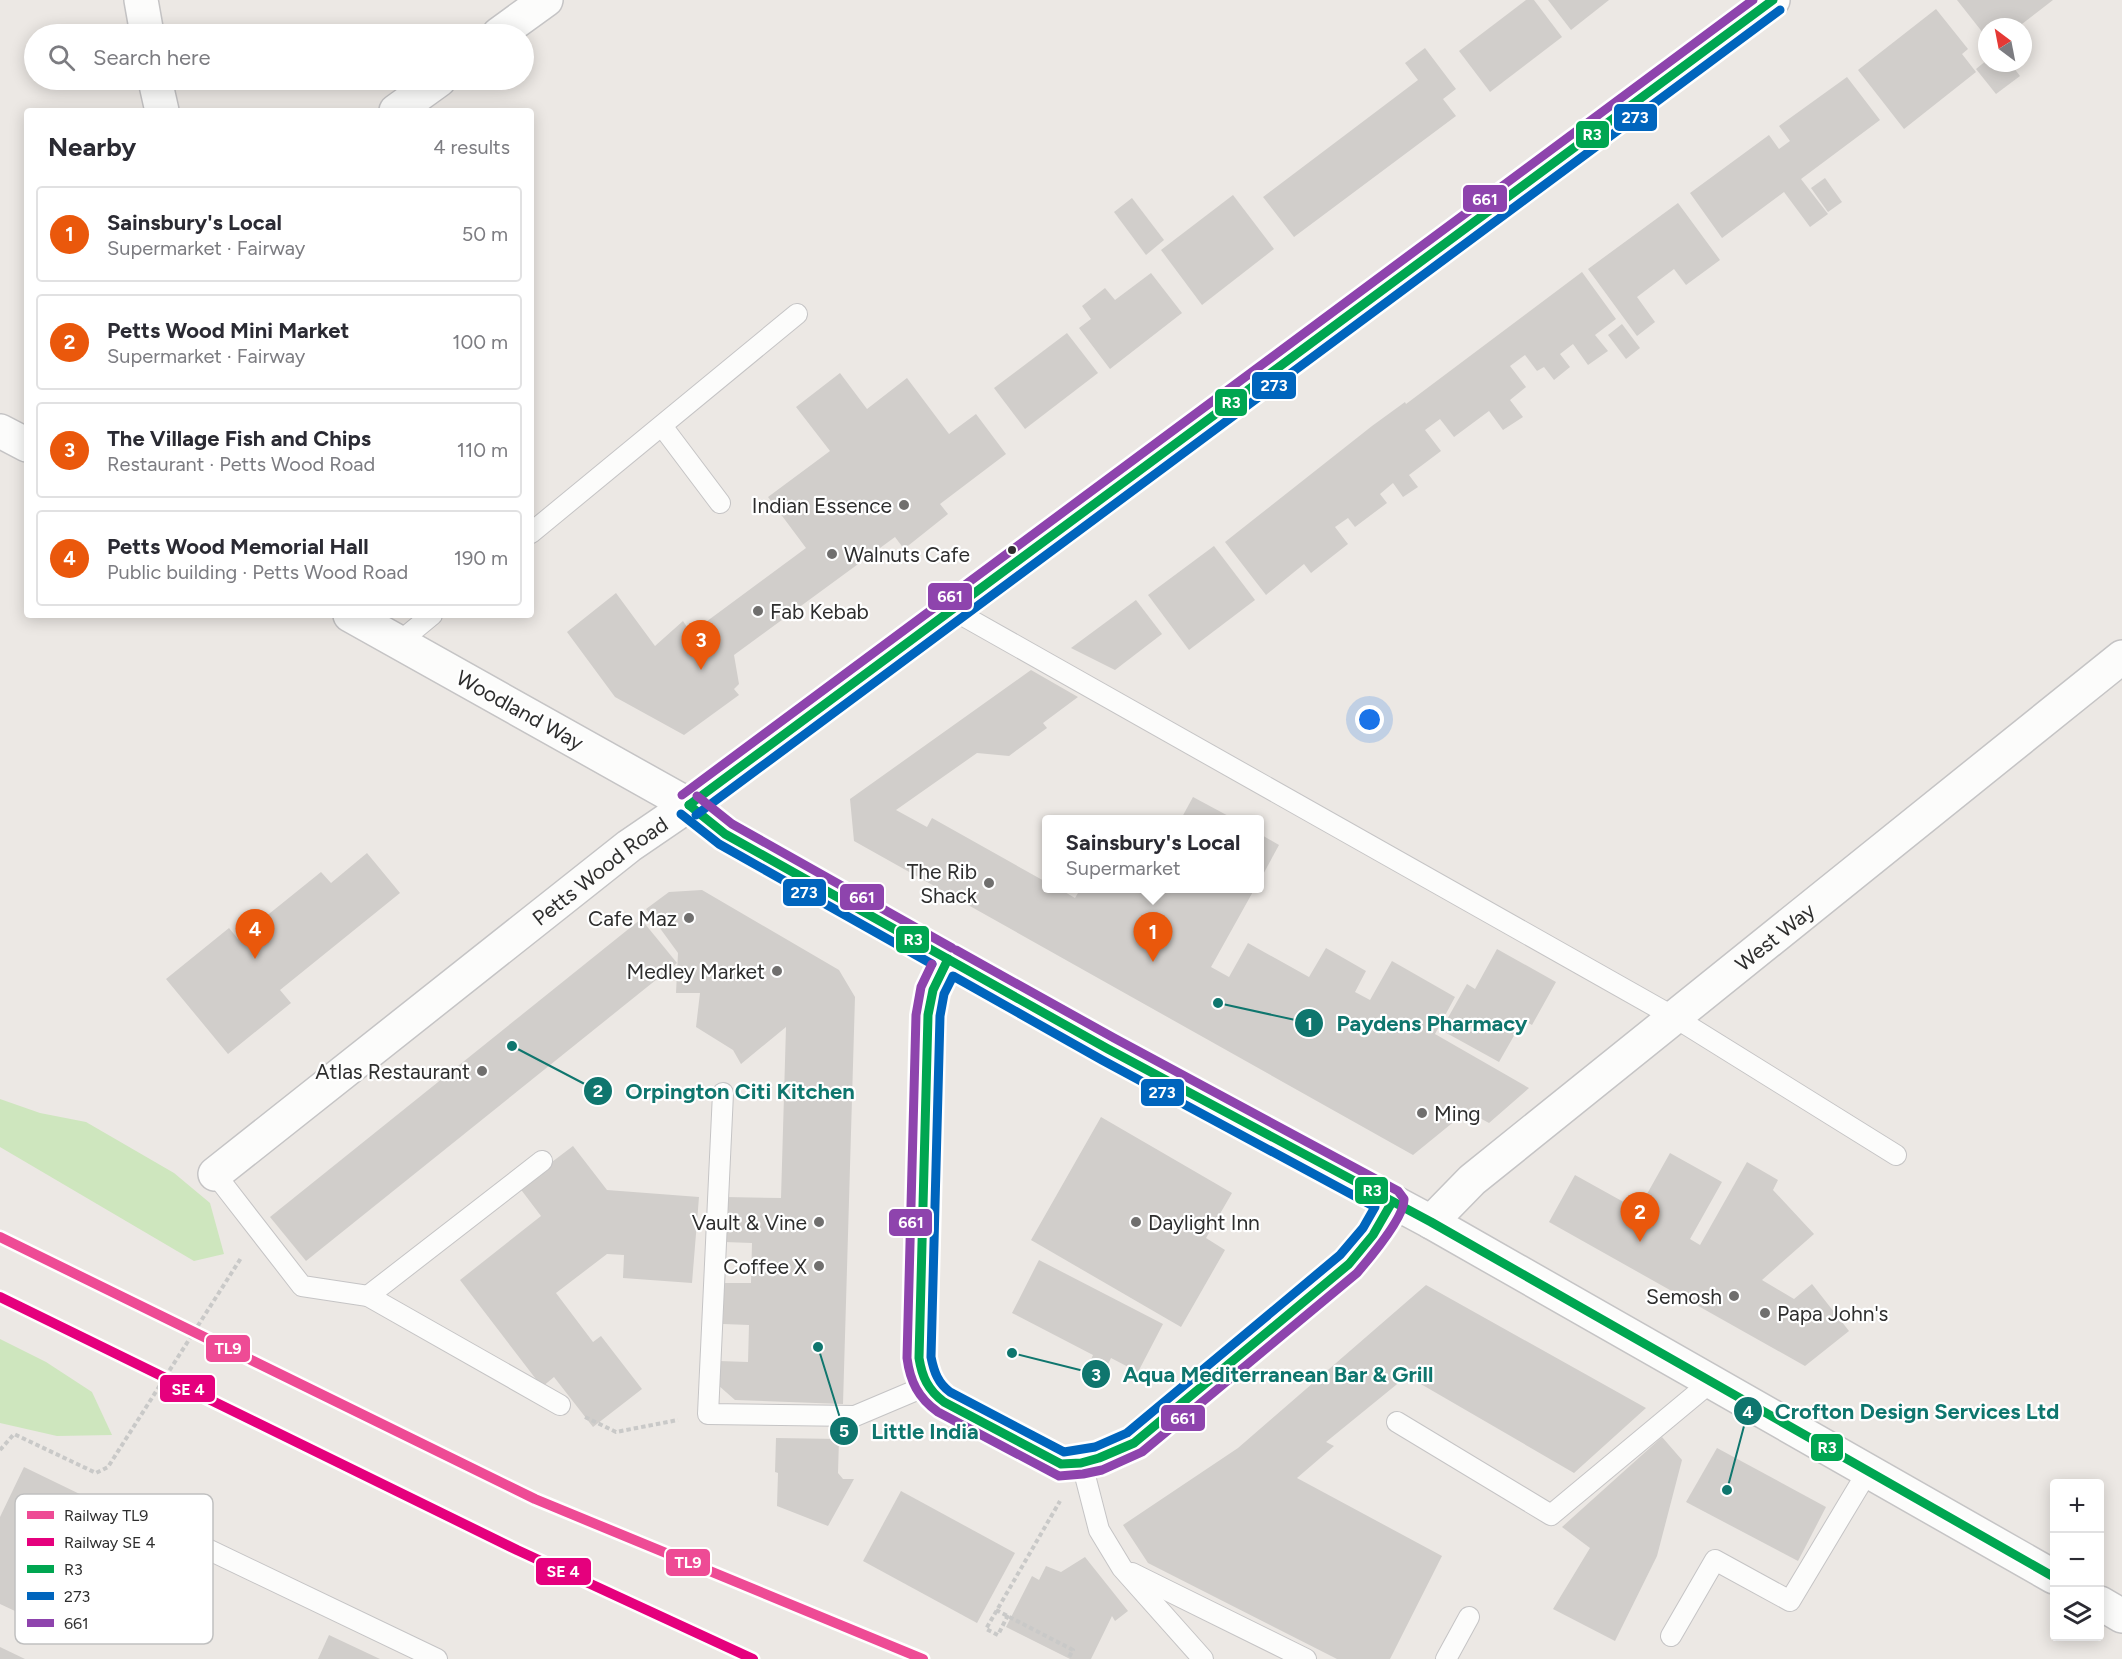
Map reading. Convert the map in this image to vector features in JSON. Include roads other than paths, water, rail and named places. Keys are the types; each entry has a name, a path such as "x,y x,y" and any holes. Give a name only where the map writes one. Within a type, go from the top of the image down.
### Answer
{"street":[{"path":"141,0 145,24"},
{"path":"513,24 546,0"},
{"name":"Petts Wood Road","path":"215,1174 629,846 689,805 953,610 1773,0"},
{"path":"157,90 161,108"},
{"path":"400,108 425,90"},
{"path":"0,431 24,443"},
{"name":"Woodland Way","path":"355,618 689,805 725,834 1108,1049 1431,1222 2050,1574"},
{"name":"West Way","path":"1431,1222 1472,1180 2122,657"},
{"path":"948,958 933,990 927,1015 919,1358 926,1386 934,1396 944,1402 1061,1464 1082,1464 1103,1459 1134,1443 1349,1264 1373,1235 1392,1202"},
{"path":"2104,1605 2122,1616"}],"lane":[{"path":"534,531 797,314"},
{"path":"662,426 720,503"},
{"path":"953,610 1674,1017 1896,1155"},
{"path":"398,643 428,618"},
{"path":"723,1093 708,1414 855,1416 926,1386"},
{"path":"368,1296 542,1161"},
{"path":"215,1174 302,1286 368,1296 560,1405"},
{"path":"1397,1422 1551,1515 1712,1381"},
{"path":"1082,1464 1099,1530 1122,1568 1203,1659"},
{"path":"1671,1636 1715,1560 1790,1601 1868,1471"},
{"path":"213,1552 438,1659"},
{"path":"1122,1568 1306,1659"},
{"path":"1446,1659 1469,1617"}],"rail line":[{"name":"TL9","path":"0,1237 535,1499 923,1659"}],"place":[{"name":"Indian Essence","path":"904,505"},
{"name":"Walnuts Cafe","path":"832,554"},
{"name":"Fab Kebab","path":"758,611"},
{"name":"The Village Fish and Chips","path":"701,670"},
{"name":"The Rib Shack","path":"989,883"},
{"name":"Cafe Maz","path":"689,918"},
{"name":"Petts Wood Memorial Hall","path":"255,959"},
{"name":"Sainsbury's Local","path":"1153,962"},
{"name":"Medley Market","path":"777,971"},
{"name":"Paydens Pharmacy","path":"1218,1003"},
{"name":"Orpington Citi Kitchen","path":"512,1046"},
{"name":"Atlas Restaurant","path":"482,1071"},
{"name":"Ming","path":"1422,1113"},
{"name":"Vault & Vine","path":"819,1222"},
{"name":"Daylight Inn","path":"1136,1222"},
{"name":"Petts Wood Mini Market","path":"1640,1242"},
{"name":"Coffee X","path":"819,1266"},
{"name":"Semosh","path":"1734,1296"},
{"name":"Papa John's","path":"1765,1313"},
{"name":"Little India","path":"818,1347"},
{"name":"Aqua Mediterranean Bar & Grill","path":"1012,1353"},
{"name":"Crofton Design Services Ltd","path":"1727,1490"}]}
